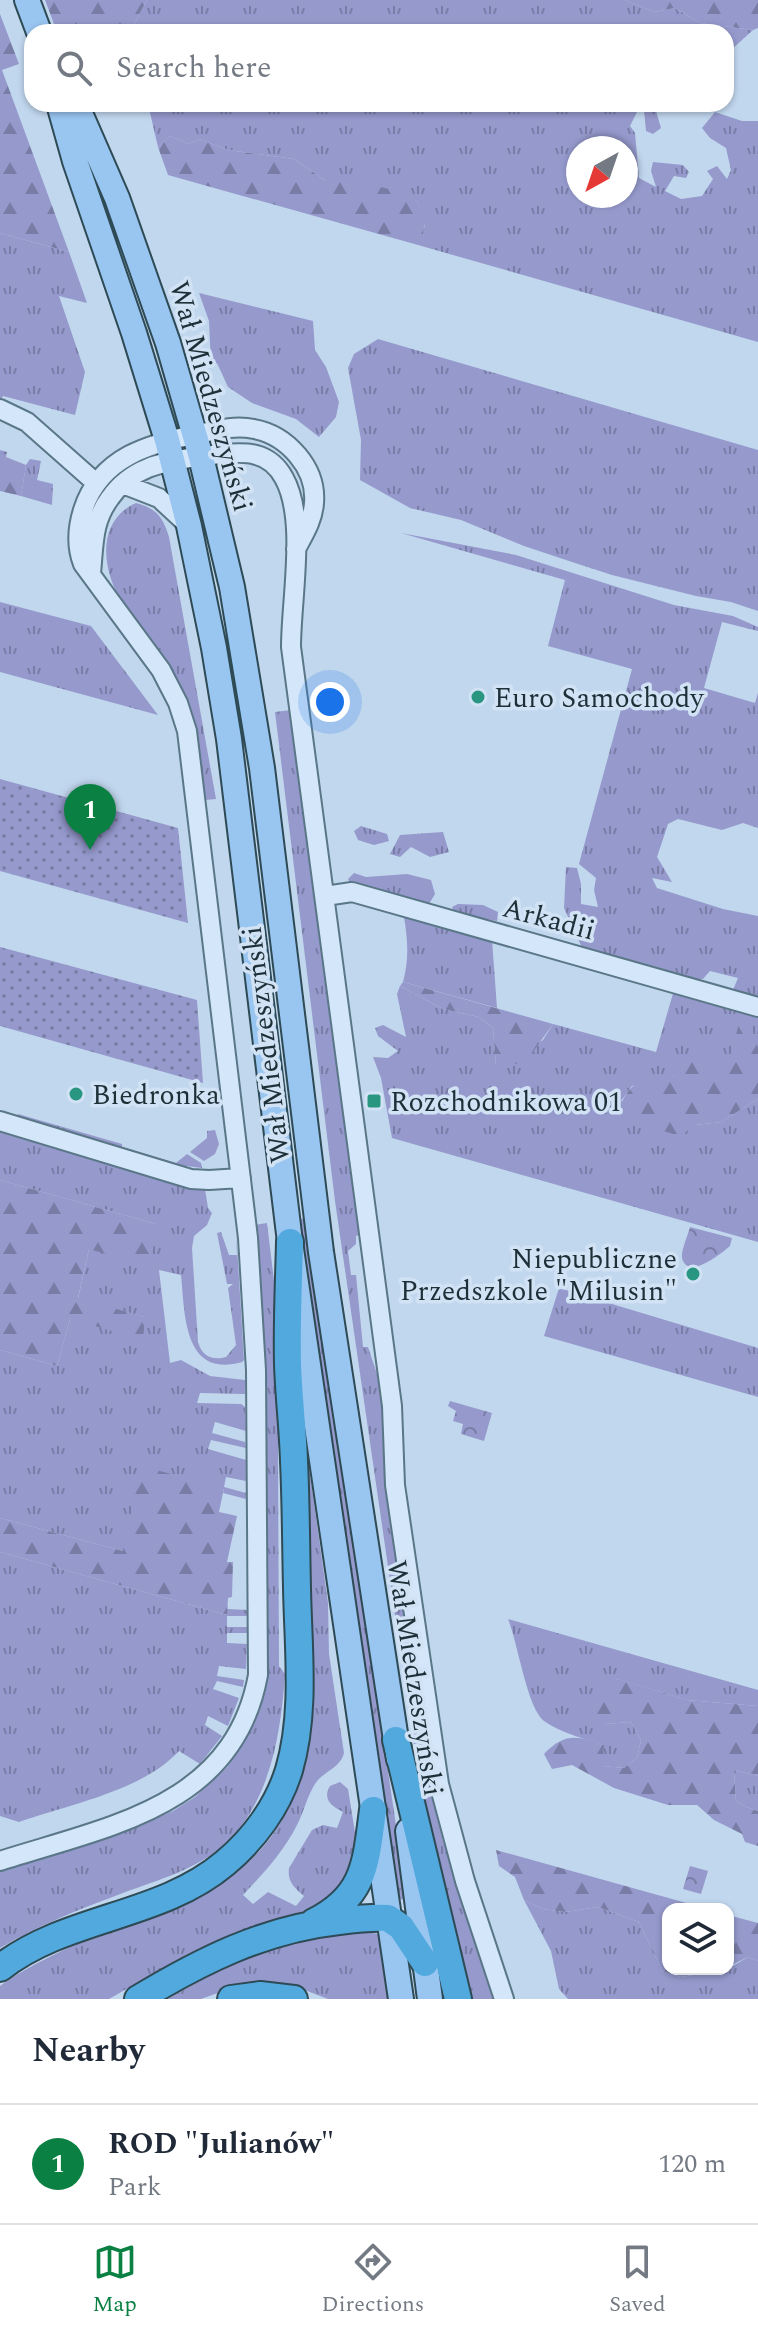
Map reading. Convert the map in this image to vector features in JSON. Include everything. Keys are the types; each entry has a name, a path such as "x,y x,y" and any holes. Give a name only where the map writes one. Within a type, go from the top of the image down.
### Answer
{"highway":[{"path":"0,1968 29,1949 56,1937 164,1898 210,1875 259,1828 283,1784 292,1756 298,1708 294,1463 288,1364 290,1242"},
{"path":"396,1740 458,1999"},
{"path":"311,1924 339,1907 358,1885 366,1862 373,1810"},
{"path":"138,1999 224,1952 265,1936 311,1924 388,1918 401,1927 425,1963"},
{"path":"231,1999 260,1995 294,1999"}],"main road":[{"path":"27,0 36,24"},
{"name":"Wał Miedzeszyński","path":"62,112 170,451 214,648 229,739 290,1242 401,1999"},
{"name":"Wał Miedzeszyński","path":"79,112 140,261 198,446 232,587 257,727 321,1252 396,1740 430,1999"}],"street":[{"path":"0,409 27,422 96,483"},
{"path":"198,446 231,428 252,428 277,437 294,451 311,480 314,502 309,525 296,549"},
{"path":"0,1861 103,1828 171,1800 198,1782 218,1763 233,1742 252,1702 258,1675 256,1370 248,1238 187,731 178,703 161,670 83,564 78,537 85,504 105,472 130,453 198,446 248,453 271,462 289,489 296,549"},
{"path":"91,573 94,530 111,497 123,484 170,451"},
{"path":"123,484 159,498 189,526"},
{"name":"Wał Miedzeszyński","path":"296,549 291,647 392,1406 395,1485 434,1757 457,1852 504,1999"},
{"name":"Arkadii","path":"325,896 352,892 758,1007"},
{"path":"0,1121 191,1179 241,1178"}],"green space":[{"path":"45,0 147,0 134,24 54,24"},
{"path":"147,0 625,0 654,12 675,8 700,23 708,24 134,24"},
{"path":"625,0 758,0 758,28 753,30 734,27 734,24 700,23 675,8 654,12"},
{"path":"0,14 19,64 2,70 69,252 0,233"},
{"path":"734,27 753,30 734,47"},
{"path":"150,112 637,112 630,126 635,136 566,136 566,208 638,208 638,167 639,178 656,187 651,171 653,162 683,165 689,172 686,178 674,176 665,191 681,199 702,196 713,179 707,171 717,166 727,179 731,170 726,148 710,138 702,128 715,112 742,121 758,121 758,342 418,245 424,223 417,201 326,181 294,159 228,150 199,139 189,144 170,136 158,147"},
{"path":"644,112 656,112 661,128 653,134 646,131"},
{"path":"170,136 189,144 199,139 228,150 294,159 326,181 339,177 393,190 417,201 425,218 423,239 418,245 168,175 158,147"},
{"path":"0,233 69,252 87,303 59,296 85,372 75,415 3,396 0,402"},
{"path":"199,293 313,321 315,350 326,367 339,402 336,417 319,437 296,419 252,403 228,387 217,363 211,364 209,321"},
{"path":"378,339 758,450 758,611 575,563 461,520 410,508 360,480 361,440 348,368 354,354"},
{"path":"0,450 7,452 6,457 26,465 21,496 0,491"},
{"path":"30,459 41,461 37,480 53,484 52,505 21,496 26,465"},
{"path":"136,503 158,514 169,537 216,799 205,800 195,725 182,688 158,648 123,604 110,577 106,548 108,534 123,511"},
{"path":"401,533 516,555 674,605 733,616 758,627 758,631 722,622 704,688 755,703 758,693 758,828 743,823 722,830 678,819 668,824 657,857 672,882 652,878 657,888 723,909 758,916 758,999 741,996 733,990 738,978 710,971 703,979 686,980 584,952 564,908 566,867 577,868 581,904 598,907 594,890 596,878 579,864 632,669 548,646 565,580"},
{"path":"0,602 91,626 158,715 0,672"},
{"path":"291,710 360,1235 356,1236 356,1244 348,1251 351,1275 356,1275 363,1347 368,1347 380,1383 388,1501 430,1785 443,1841 494,1999 471,1999 426,1820 412,1732 335,1201 275,712"},
{"path":"0,779 178,828 188,923 0,871"},
{"path":"361,826 387,834 389,841 374,845 358,840 354,831"},
{"path":"443,832 449,852 430,857 411,847 400,857 390,854 400,835"},
{"path":"354,873 366,877 407,874 431,880 435,894 429,904 351,886 348,879"},
{"path":"458,904 483,905 498,912 497,921 455,913 452,907"},
{"path":"404,917 492,940 497,1008 403,982 407,950"},
{"path":"0,947 197,1000 203,1083 0,1026"},
{"path":"403,982 553,1024 525,1063 496,1066 493,1028 479,1017 443,1009 400,986"},
{"path":"400,986 443,1009 479,1017 493,1028 496,1066 543,1040 553,1024 656,1052 674,990 758,1012 758,1048 755,1045 726,1070 632,1086 621,1101 695,1125 721,1122 758,1099 758,1242 392,1138 381,1078 373,1057 388,1058 398,1051 378,1036 375,1028 383,1025 406,1037 397,994"},
{"path":"739,1024 751,1026 758,1048 758,1099 721,1122 695,1125 680,1136 626,1120 618,1113 633,1086 647,1080 678,1076 687,1061 726,1070"},
{"path":"18,1114 176,1163 187,1154 201,1163 202,1168 181,1168 82,1141 70,1132 17,1118"},
{"path":"0,1129 205,1189 208,1208 212,1213 207,1225 194,1236 192,1248 198,1342 202,1351 212,1358 226,1357 236,1345 228,1288 233,1284 227,1284 217,1233 221,1232 229,1255 237,1255 236,1230 242,1362 223,1365 208,1361 198,1352 187,1324 181,1275 159,1270 170,1363 181,1360 210,1376 245,1380 245,1394 200,1393 197,1403 241,1404 245,1407 246,1431 215,1422 212,1433 245,1442 246,1448 211,1440 208,1449 246,1460 246,1481 226,1477 224,1487 246,1493 246,1499 223,1493 224,1489 123,1551 0,1518 0,1350 57,1366 70,1319 145,1317 78,1299 89,1249 156,1224 0,1180"},
{"path":"215,1130 219,1144 215,1154 204,1161 190,1152 207,1138 207,1131"},
{"path":"0,1180 156,1224 151,1267 89,1249 78,1298 145,1317 143,1340 70,1319 57,1366 0,1350"},
{"path":"306,1218 402,1866 404,1899 396,1900 296,1220"},
{"path":"267,1223 277,1305 279,1666 285,1674 276,1742 263,1786 241,1826 226,1843 203,1860 60,1918 0,1948 0,1870 173,1811 195,1797 227,1767 259,1712 268,1662 262,1326 254,1225"},
{"path":"690,1227 732,1238 730,1246 705,1263 691,1267 682,1258"},
{"path":"559,1288 758,1348 758,1397 544,1336"},
{"path":"450,1401 492,1413 484,1441 461,1434 463,1424 453,1421 456,1411 448,1406"},
{"path":"306,1445 328,1603 329,1654 344,1753 339,1763 315,1784 286,1844 243,1895 253,1904 268,1892 296,1906 304,1896 290,1881 289,1868 312,1830 323,1825 337,1828 343,1812 332,1805 327,1795 330,1786 340,1782 348,1789 357,1845 343,1890 312,1911 238,1932 186,1955 109,1999 0,1999 0,1986 52,1956 200,1894 241,1868 274,1832 299,1782 312,1712"},
{"path":"141,1466 224,1488 219,1512 237,1516 227,1562 233,1562 232,1597 228,1598 227,1615 0,1552 0,1518 123,1551"},
{"path":"0,1552 227,1615 227,1609 248,1610 248,1616 227,1616 227,1627 248,1627 248,1633 227,1633 227,1643 247,1644 246,1669 219,1666 217,1676 244,1680 243,1687 217,1681 213,1689 239,1698 228,1726 208,1716 205,1725 222,1736 200,1764 179,1751 146,1776 104,1795 19,1822 0,1816"},
{"path":"508,1619 758,1690 758,1706 687,1700 617,1679 604,1724 631,1722 641,1740 637,1758 624,1768 602,1766 604,1745 558,1729 538,1714"},
{"path":"618,1679 687,1700 758,1706 758,1776 734,1770 736,1801 758,1811 758,1846 745,1842 742,1834 714,1820 697,1805 668,1805 614,1788 572,1765 552,1769 544,1754 559,1742 572,1738 604,1745 603,1766 624,1768 637,1758 641,1740 631,1722 604,1724 591,1707 596,1691"},
{"path":"734,1770 758,1776 758,1811 736,1801"},
{"path":"496,1850 686,1903 662,1903 662,1971 639,1922 598,1907 565,1912 543,1909 524,1900 515,1877 499,1866"},
{"path":"690,1866 708,1871 701,1894 683,1889"},
{"path":"524,1900 543,1909 565,1912 598,1907 639,1922 662,1975 734,1975 734,1965 748,1957 758,1961 758,1999 568,1999 559,1989 551,1951"},
{"path":"734,1917 758,1923 758,1961 748,1957 734,1964"},
{"path":"363,1931 380,1937 389,1999 328,1999 294,1986 271,1983 243,1984 201,1999 168,1999 220,1971 275,1947 313,1937"}],"place":[{"name":"Euro Samochody","path":"478,697"},
{"name":"ROD \"Julianów\"","path":"90,850"},
{"name":"Biedronka","path":"76,1094"},
{"name":"Rozchodnikowa 01","path":"374,1101"},
{"name":"Niepubliczne Przedszkole \"Milusin\"","path":"693,1274"}]}
